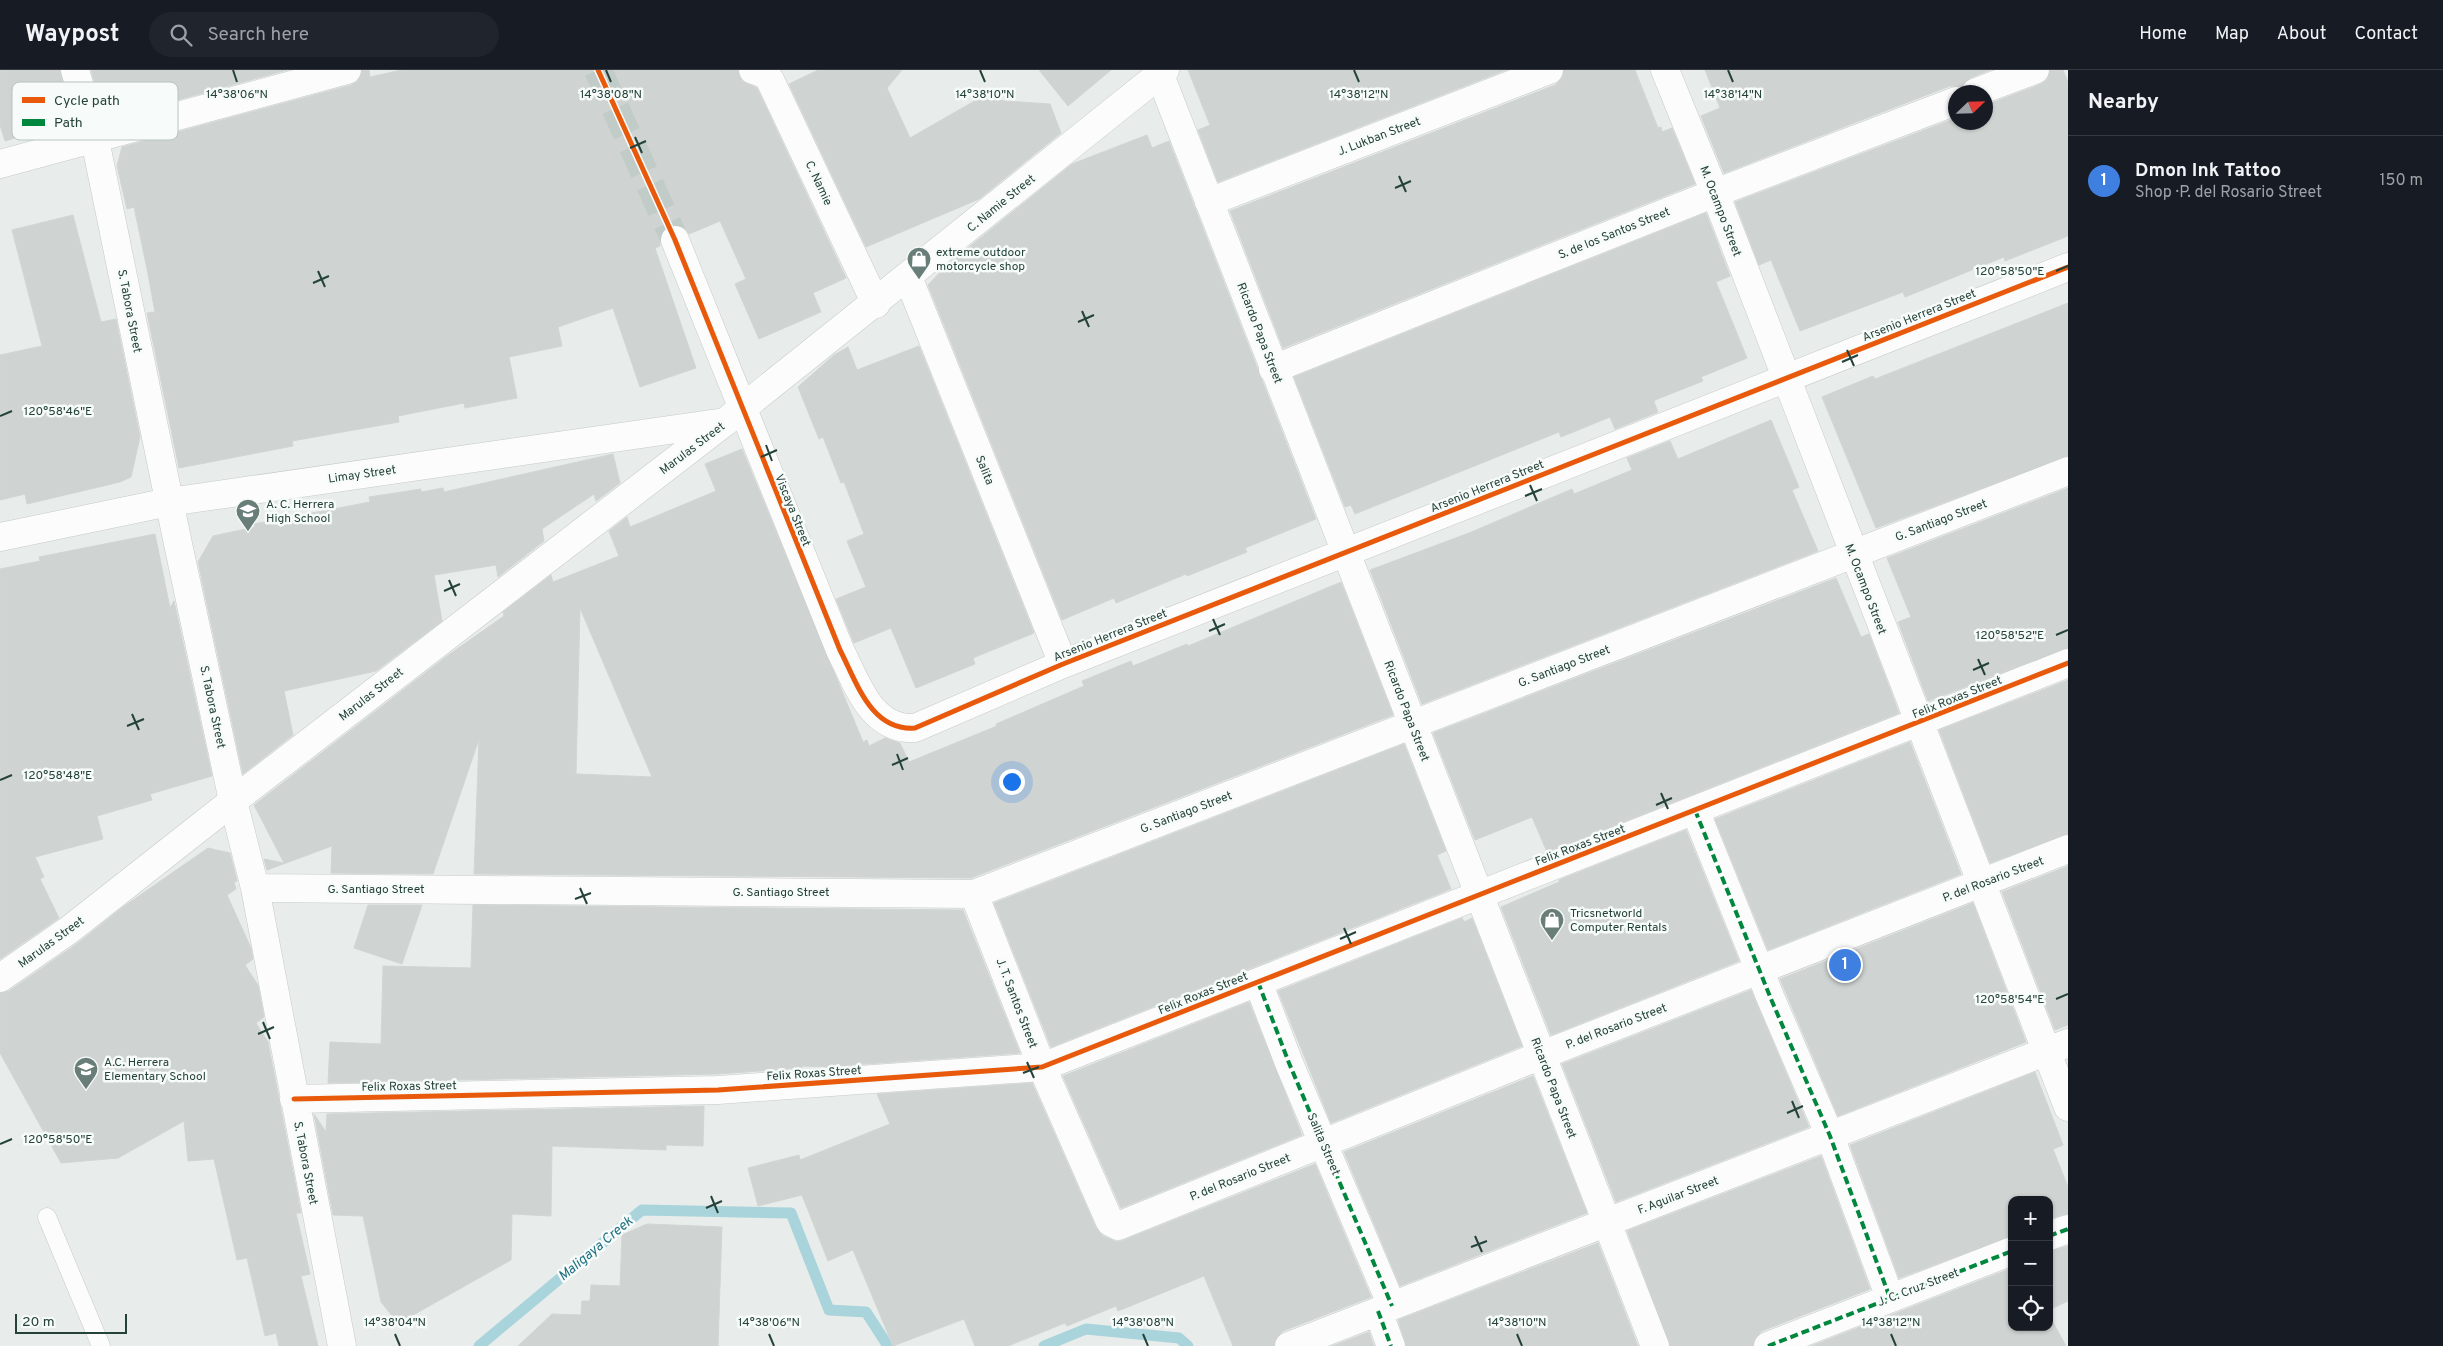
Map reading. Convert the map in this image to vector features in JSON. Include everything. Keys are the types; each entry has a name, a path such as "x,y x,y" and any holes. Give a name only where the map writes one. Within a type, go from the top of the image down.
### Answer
{"street":[{"path":"178,117 347,70"},
{"name":"C. Namie","path":"753,70 765,74 770,80 876,304"},
{"name":"J. Lukban Street","path":"1209,202 1549,70"},
{"name":"M. Ocampo Street","path":"1665,70 1715,193 1980,884 2057,1048 2068,1107"},
{"path":"1993,86 2035,70"},
{"name":"C. Namie Street","path":"733,416 876,304 1163,72"},
{"name":"Ricardo Papa Street","path":"1163,72 1209,202 1655,1346"},
{"name":"S. de los Santos Street","path":"1274,370 1715,193 1948,103"},
{"path":"0,164 95,140"},
{"name":"S. Tabora Street","path":"95,140 169,502 233,801 256,888 294,1099 342,1346"},
{"name":"Viscaya Street","path":"675,240 733,416 840,650 869,704 878,716 890,725 902,729 915,728"},
{"name":"Arsenio Herrera Street","path":"915,728 1063,664 2068,267"},
{"name":"Salita","path":"908,277 1063,664"},
{"name":"Limay Street","path":"0,537 169,502 733,416"},
{"name":"Marulas Street","path":"0,978 69,930 233,801 733,416"},
{"name":"G. Santiago Street","path":"256,888 974,894 2068,471"},
{"name":"Felix Roxas Street","path":"294,1099 718,1090 1042,1067 2068,664"},
{"path":"1695,810 1759,970 1830,1136 1890,1298"},
{"name":"P. del Rosario Street","path":"1110,1222 1118,1226 1126,1223 1542,1055 2068,850"},
{"name":"J. T. Santos Street","path":"974,894 1042,1067 1110,1222"},
{"name":"Salita Street","path":"1258,982 1289,1063 1323,1143 1385,1309 1391,1346"},
{"name":"F. Aguilar Street","path":"1289,1346 2057,1048"},
{"path":"2053,1234 2068,1228"},
{"name":"J. C. Cruz Street","path":"1768,1346 2008,1252"}],"lane":[{"path":"47,1217 101,1346"}],"building":[{"path":"0,70 60,70 63,82 12,82 12,139 5,141 0,125"},
{"path":"91,70 287,70 178,100 178,82 94,82"},
{"path":"362,70 369,70 370,77 401,70 738,70 742,81 757,88 846,278 813,293 821,312 759,339 735,284 746,279 720,221 689,234 684,227 670,225 662,231 660,246 655,248 696,368 640,387 613,308 558,327 562,346 509,357 517,398 465,408 464,403 398,416 399,422 292,441 293,446 179,468 147,313 155,312 147,269 134,207 127,209 117,166 122,147 148,140 178,140 178,132 351,85 358,81"},
{"path":"818,70 902,70 887,88 910,138 978,99 1050,104 1061,133 979,199 866,247 789,84"},
{"path":"1039,70 1111,70 1068,106"},
{"path":"1188,70 1506,70 1218,182 1198,130 1210,125"},
{"path":"1564,70 1635,70 1658,128 1661,127 1662,132 1672,128 1695,184 1283,348 1230,211 1555,85 1561,79"},
{"path":"1705,70 1990,70 1970,78 1964,85 1948,85 1948,87 1724,173 1701,116 1720,108"},
{"path":"2050,70 2063,70 2068,82 2068,236 2005,261 2004,257 1905,297 1903,292 1800,331 1771,260 1759,265 1735,202 1948,121 1948,130 1993,130 1993,102 2047,80"},
{"path":"1147,135 1152,148 1169,141 1316,519 1245,548 1247,552 1187,576 1186,574 1116,603 1114,598 1062,620 928,285 948,264 1072,164"},
{"path":"1706,213 1730,276 1716,282 1747,358 1701,377 1703,381 1655,400 1658,412 1615,429 1610,417 1561,437 1559,432 1355,514 1351,505 1345,507 1294,377"},
{"path":"73,215 101,322 116,319 140,437 131,477 120,482 27,504 25,494 0,500 0,355 42,346 12,230"},
{"path":"2068,303 2068,456 1876,528 1822,397 1873,376 1875,379"},
{"path":"919,346 1034,633 973,658 975,664 916,688 891,628 854,643 836,599 866,587 847,541 864,534 844,482 841,483 823,437 819,439 798,387 834,355 848,347 857,370"},
{"path":"1771,420 1799,487 1792,490 1818,551 1422,704 1370,570 1469,533 1572,489 1574,494 1632,470 1627,458 1670,441 1678,459"},
{"path":"742,449 863,742 867,740 869,746 885,738 900,743 909,762 997,726 996,724 1084,686 1082,681 1131,661 1133,666 1187,644 1188,646 1341,582 1393,715 971,878 474,874 479,739 433,874 331,873 332,846 267,870 264,859 284,863 254,805 447,656 504,616 503,612 551,575 553,582 619,556 609,531 627,517 630,527 716,491 705,464","holes":["580,608 652,777 576,774"]},
{"path":"613,454 620,483 596,501 594,494 542,529 544,541 498,577 496,565 434,575 442,621 376,671 284,691 293,735 243,774 198,562 213,536 255,527 254,524 370,502 369,497 421,489 421,492 443,488 444,492"},
{"path":"2068,488 2068,648 1928,701 1898,622 1911,617 1887,558"},
{"path":"155,534 170,608 174,601 212,776 150,794 152,800 97,816 103,839 35,857 44,877 40,879 59,918 0,959 0,569 40,561 39,557"},
{"path":"1836,578 1861,637 1869,634 1899,713 1547,852 1532,817 1475,840 1433,733"},
{"path":"2068,680 2068,834 1990,863 1939,730"},
{"path":"1910,742 1961,874 1768,950 1715,819"},
{"path":"1404,744 1446,851 1437,855 1451,889 1051,1047 994,903"},
{"path":"1686,830 1739,961 1551,1035 1501,907 1559,882 1559,880"},
{"path":"208,848 230,853 237,881 234,882 236,889 227,895 251,948 253,959 245,965 258,985 264,1017 256,1023 268,1042 301,1213 296,1213 310,1274 301,1276 318,1346 279,1346 276,1333 265,1336 247,1258 237,1260 214,1159 188,1161 184,1121 118,1158 61,1163 0,1053 0,993 9,991 78,943 123,907"},
{"path":"2068,866 2068,1025 2055,1030 2002,892"},
{"path":"1973,903 2026,1042 1838,1116 1780,979"},
{"path":"368,905 422,905 402,964 354,948"},
{"path":"473,905 963,910 1020,1053 824,1067 802,1066 802,1068 717,1074 328,1083 330,1042 381,1044 383,966 471,968"},
{"path":"1462,918 1464,922 1472,918 1522,1046 1331,1123 1278,991"},
{"path":"1751,990 1809,1127 1616,1202 1562,1064"},
{"path":"1249,1002 1302,1135 1121,1208 1063,1076"},
{"path":"2035,1072 2063,1145 2053,1149 2068,1187 2068,1214 2053,1218 2053,1196 2008,1196 2008,1237 1899,1278 1850,1145"},
{"path":"1533,1076 1587,1213 1400,1286 1344,1152"},
{"path":"1032,1083 1096,1228 1103,1236 1117,1242 1124,1240 1315,1164 1371,1297 1283,1331 1277,1337 1274,1346 1233,1346 1204,1276 1118,1311 1116,1306 1067,1326 1065,1323 1008,1346 975,1346 964,1319 893,1346 853,1250 828,1261 802,1195 758,1206 748,1168 799,1155 800,1160 890,1124 877,1094"},
{"path":"704,1106 703,1146 666,1145 666,1150 552,1146 551,1216 512,1214 511,1260 415,1314 396,1321 381,1302 363,1216 333,1215 314,1114 326,1132 327,1114"},
{"path":"1821,1156 1870,1289 1762,1331 1756,1337 1753,1346 1670,1346 1627,1231"},
{"path":"647,1224 722,1227 718,1346 518,1346 552,1314 581,1315 582,1301 590,1301 591,1285 620,1286 622,1235"},
{"path":"1598,1243 1638,1346 1406,1346 1398,1320"},
{"path":"2068,1246 2068,1301 2053,1308 2053,1286 2053,1250"},
{"path":"2008,1270 2008,1331 2053,1331 2053,1322 2066,1346 1811,1346"},
{"path":"1369,1332 1374,1346 1332,1346"}],"waterway":[{"name":"Maligaya Creek","path":"479,1346 642,1210 791,1213 829,1310 866,1312 888,1346"},
{"name":"Maligaya Creek","path":"1044,1346 1086,1329 1179,1338 1188,1346"}],"tunnel":[{"path":"598,70 675,240"}],"marked path":[{"path":"1695,810 1771,999 1830,1136 1890,1298"},
{"path":"1258,982 1289,1063 1392,1306"},
{"path":"2053,1235 2068,1229"},
{"path":"1768,1346 2008,1253"},
{"path":"1378,1311 1391,1346"}],"cycle path":[{"path":"598,70 675,240 840,650 867,702 887,722 900,727 915,728 1063,664 2068,267"},
{"path":"294,1099 718,1090 1042,1067 2068,663"}],"place":[{"name":"extreme outdoor motorcycle shop","path":"919,280"},
{"name":"A. C. Herrera High School","path":"248,532"},
{"name":"Tricsnetworld Computer Rentals","path":"1552,941"},
{"name":"Dmon Ink Tattoo","path":"1845,965"},
{"name":"A.C. Herrera Elementary School","path":"86,1090"}]}
